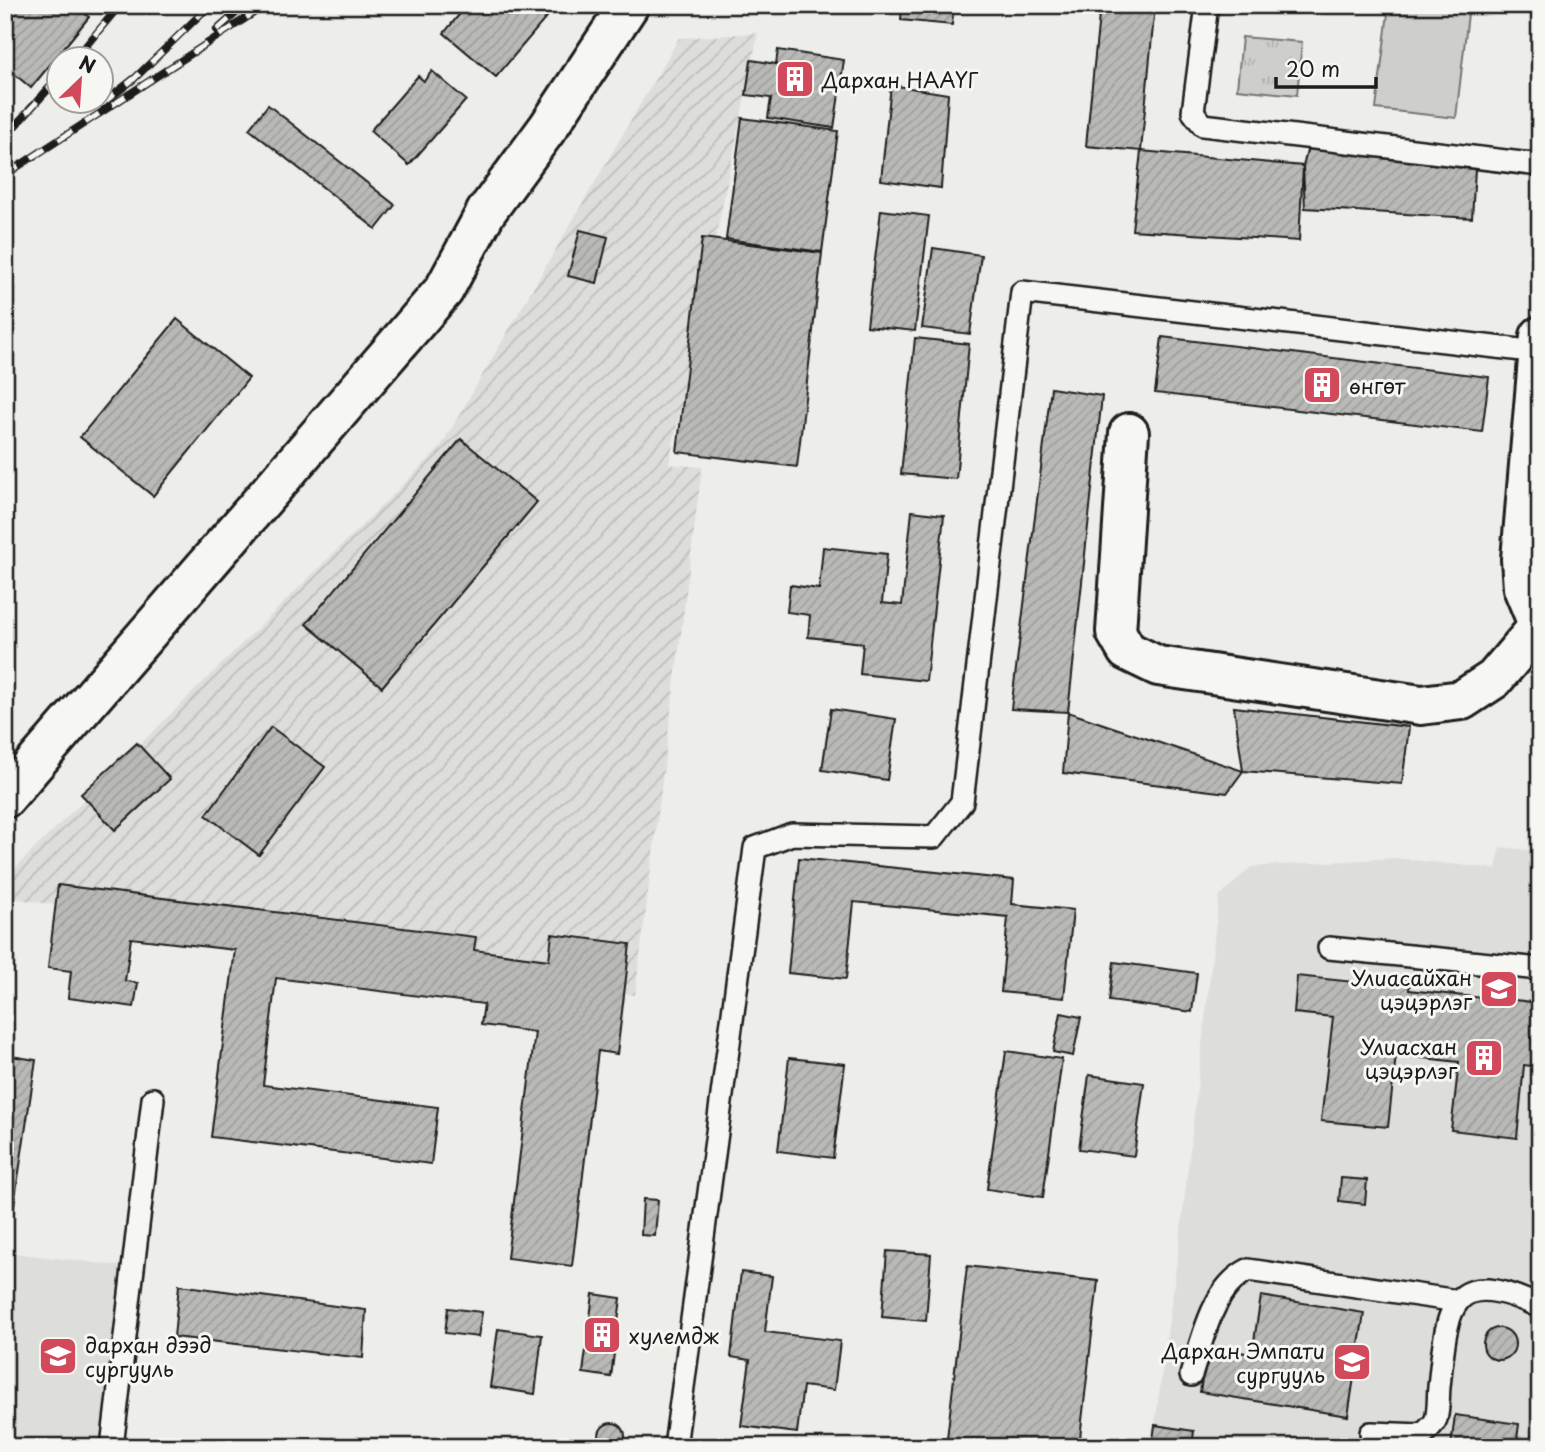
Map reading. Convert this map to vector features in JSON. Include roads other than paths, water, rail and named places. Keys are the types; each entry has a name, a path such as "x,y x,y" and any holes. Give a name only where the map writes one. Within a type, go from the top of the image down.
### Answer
{"street":[{"path":"5,798 444,290 486,212 549,126 629,5"},
{"path":"1129,433 1116,632 1127,651 1158,666 1421,705 1462,700 1494,679 1539,628 1523,588 1521,559 1539,344"}],"lane":[{"path":"1208,5 1193,112 1203,125 1540,165"},
{"path":"676,1447 755,848 792,834 934,837 962,802 1023,292 1539,344"},
{"path":"1329,948 1540,969"},
{"path":"112,1447 153,1099"},
{"path":"1191,1375 1220,1296 1233,1278 1248,1270 1458,1301"},
{"path":"1371,1433 1422,1435 1436,1420 1445,1323 1458,1301 1472,1290 1497,1289 1540,1307"}],"railway":[{"path":"86,46 120,5"},
{"path":"116,93 210,5"},
{"path":"217,30 245,5"},
{"path":"5,175 266,5"},
{"path":"5,137 46,92"}],"place":[{"name":"Дархан НААҮГ","path":"795,79"},
{"name":"өнгөт","path":"1322,385"},
{"name":"Улиасайхан цэцэрлэг","path":"1499,989"},
{"name":"Улиасхан цэцэрлэг","path":"1484,1058"},
{"name":"хулемдж","path":"602,1335"},
{"name":"дархан дээд сургууль","path":"58,1356"},
{"name":"Дархан Эмпати сургууль","path":"1352,1362"}]}
